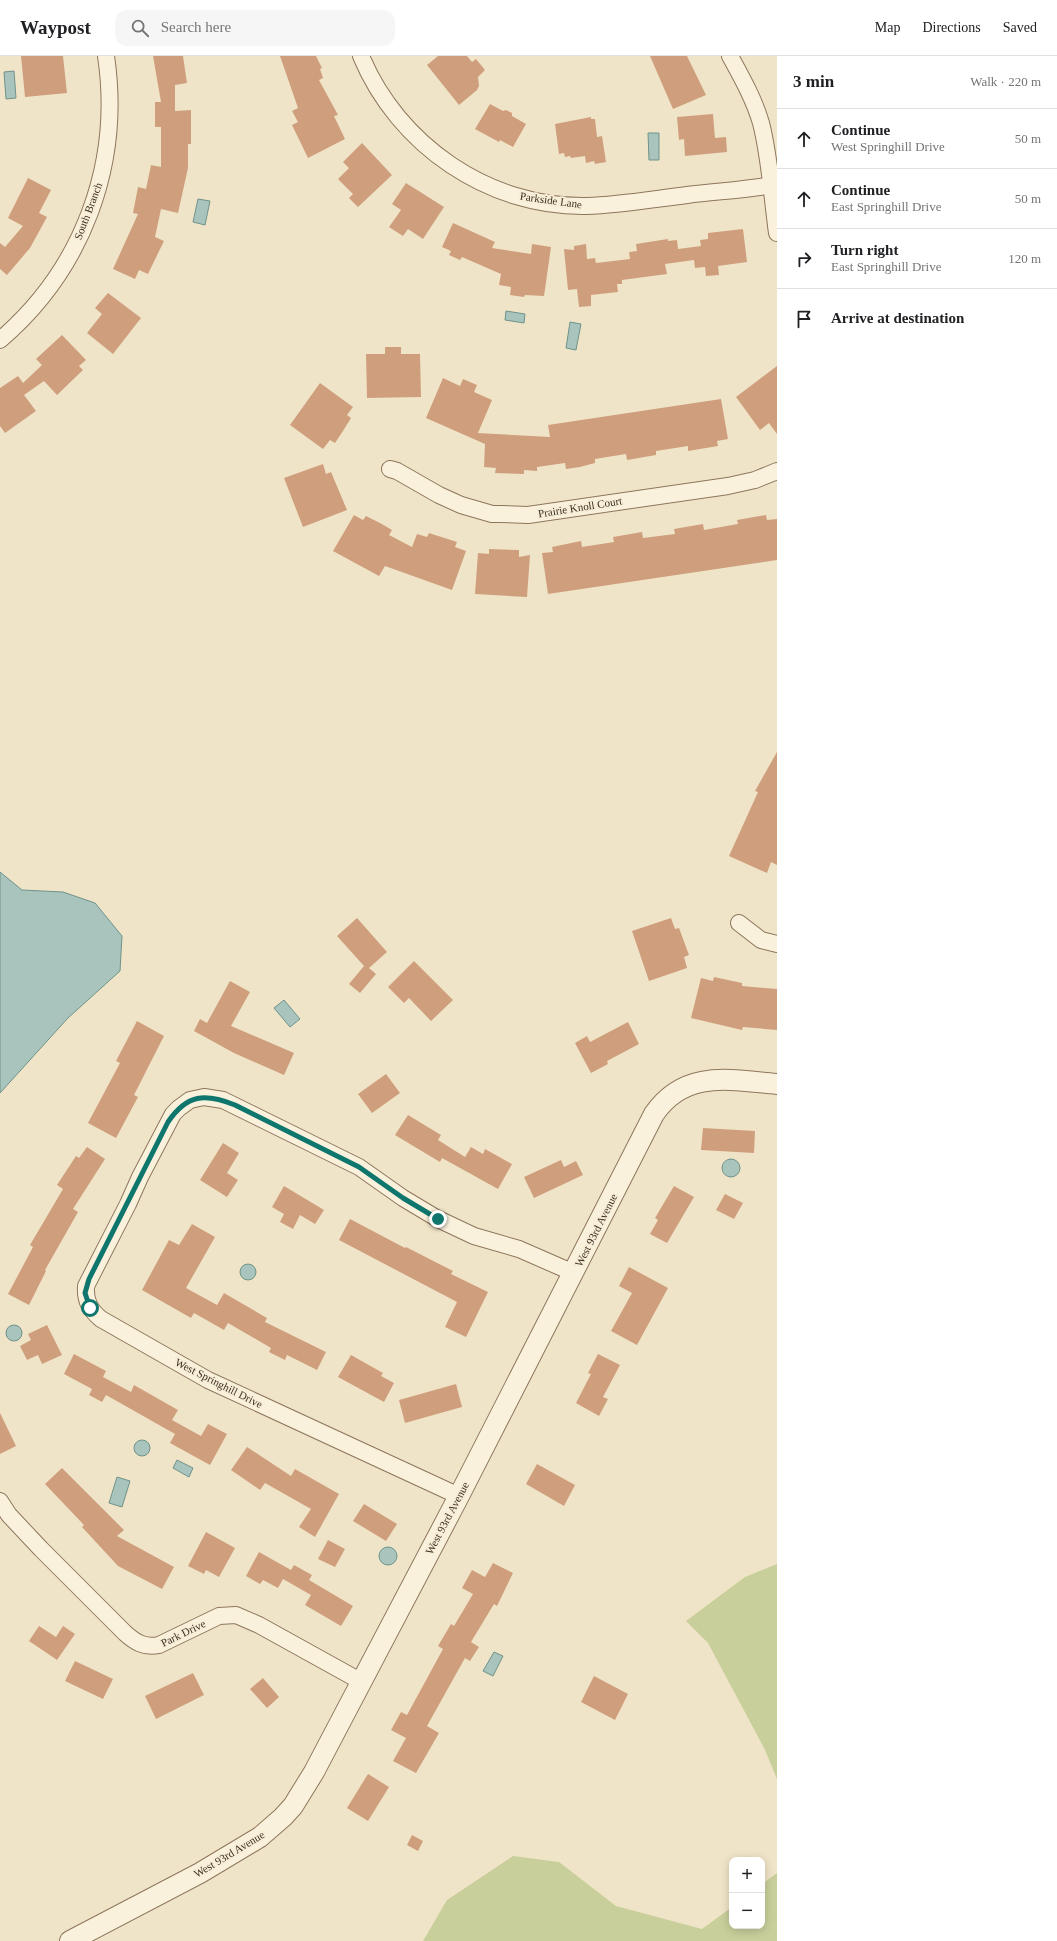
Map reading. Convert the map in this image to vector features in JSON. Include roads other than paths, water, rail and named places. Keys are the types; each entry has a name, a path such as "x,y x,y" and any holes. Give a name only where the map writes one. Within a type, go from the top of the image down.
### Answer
{"street":[{"name":"South Branch","path":"0,340 28,314 63,269 80,236 94,202 105,162 110,128 106,56"},
{"name":"Parkside Lane","path":"361,56 383,99 405,127 420,141 466,175 509,194 542,201 587,206 774,184"},
{"path":"730,56 746,84 761,122 774,184 777,233"},
{"name":"Prairie Knoll Court","path":"390,469 397,471 439,495 461,505 492,514 528,515 728,486 755,480 777,471"},
{"path":"739,923 761,940 777,944"},
{"name":"West 93rd Avenue","path":"70,1941 200,1873 243,1848 272,1828 283,1817 301,1795 362,1682 574,1273 651,1120 663,1101 683,1087 707,1081 777,1084"},
{"name":"West Springhill Drive","path":"458,1496 208,1380 94,1314 87,1301 86,1286 128,1204 157,1142 178,1108 190,1100 214,1098 235,1105 359,1167 403,1198 438,1219 474,1236 519,1249 574,1273"},
{"name":"Park Drive","path":"0,1501 9,1515 41,1548 124,1633 138,1643 153,1646 159,1645 219,1616 236,1615 259,1625 362,1682"}],"water":[{"path":"14,71 16,98 6,99 4,72"},
{"path":"648,133 659,133 659,160 649,160"},
{"path":"198,199 210,201 205,225 193,222"},
{"path":"506,311 525,314 524,323 505,320"},
{"path":"570,322 581,324 576,350 566,348"},
{"path":"0,872 22,890 63,892 95,903 122,936 120,971 68,1018 0,1093"},
{"path":"284,1000 300,1019 290,1027 274,1008"},
{"path":"731,1159 737,1162 740,1168 737,1174 731,1177 725,1174 722,1168 725,1162"},
{"path":"245,1264 251,1264 256,1269 254,1278 251,1280 245,1280 240,1275 240,1269"},
{"path":"11,1325 17,1325 22,1330 20,1339 17,1341 11,1341 6,1336 6,1330"},
{"path":"139,1440 145,1440 150,1445 148,1454 145,1456 139,1456 134,1451 134,1445"},
{"path":"177,1460 193,1468 189,1477 173,1468"},
{"path":"117,1477 130,1481 122,1507 109,1503"},
{"path":"388,1547 394,1550 397,1556 394,1562 388,1565 382,1562 379,1556 382,1550"},
{"path":"494,1652 503,1656 493,1676 483,1671"}]}
